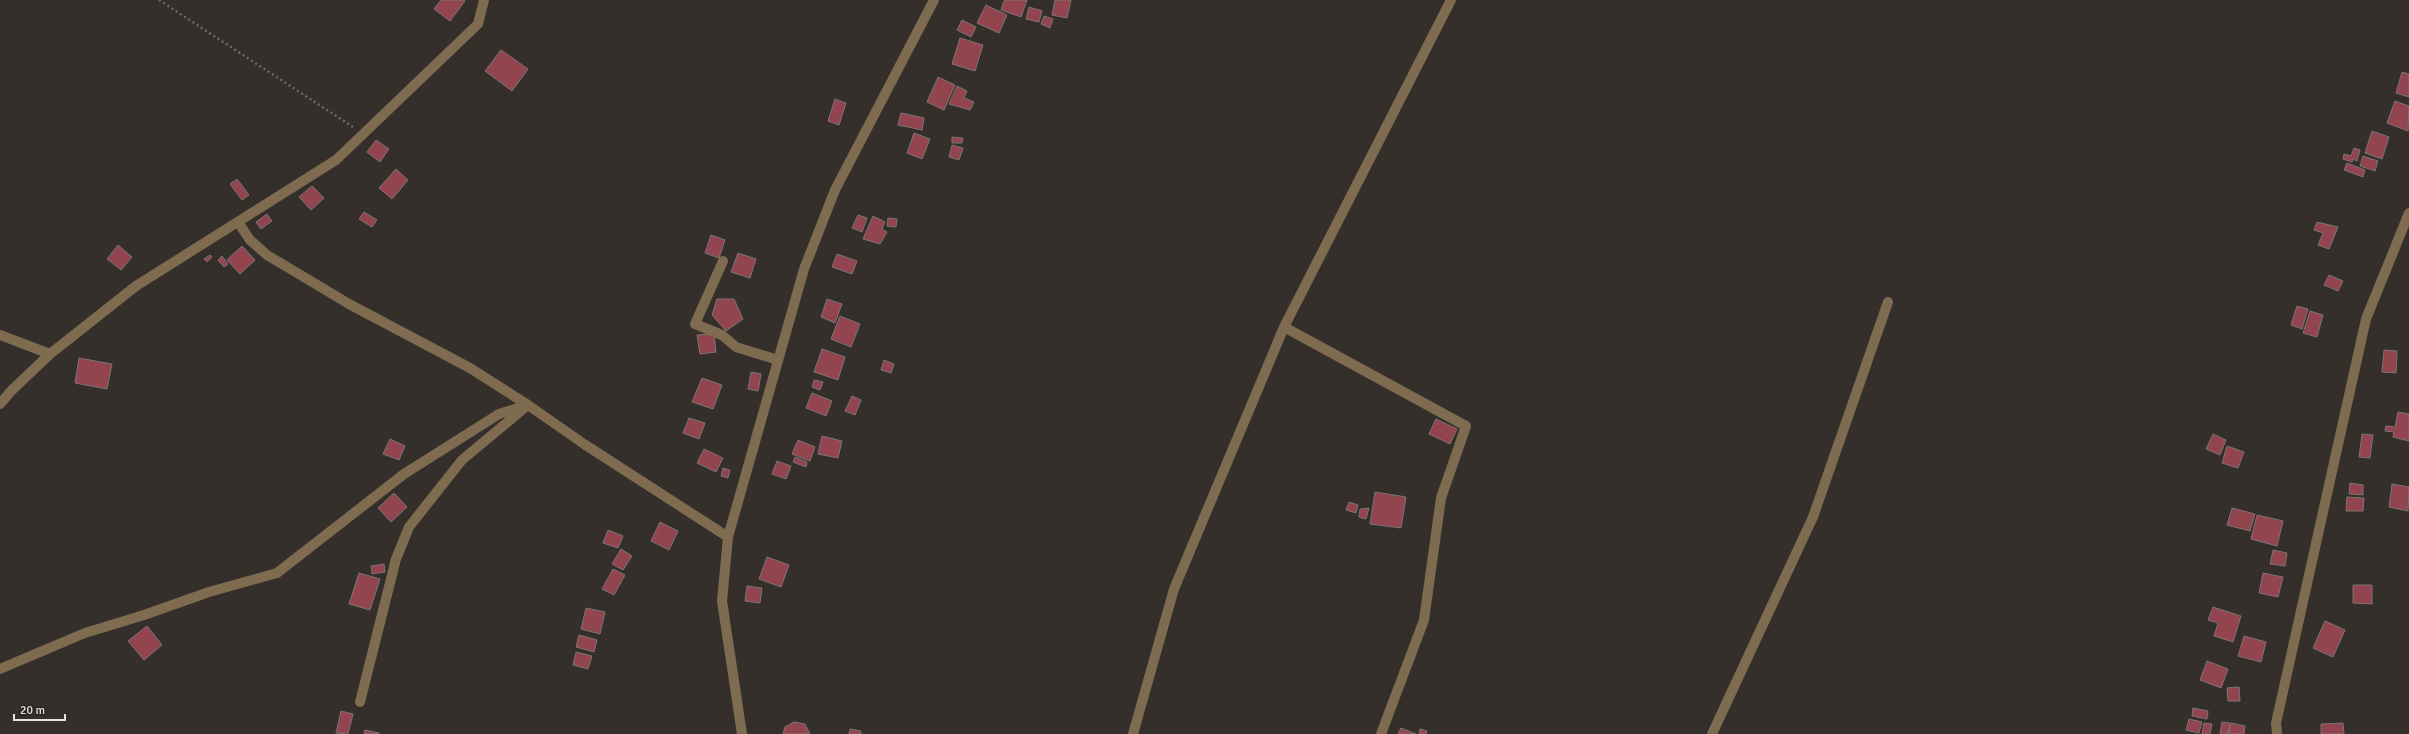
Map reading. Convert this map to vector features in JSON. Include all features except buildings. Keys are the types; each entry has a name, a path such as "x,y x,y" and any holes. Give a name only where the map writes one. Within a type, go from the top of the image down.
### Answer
{"street":[{"path":"0,404 10,391 50,354 136,286 336,160 478,24 484,0"},
{"path":"742,734 722,601 728,537 804,269 835,190 934,0"},
{"path":"1133,734 1174,589 1284,327 1451,0"},
{"path":"2277,734 2276,723 2366,319 2409,213"},
{"path":"238,222 250,240 267,255 349,304 470,368 728,537"},
{"path":"723,260 695,324 722,335 736,347 778,360"},
{"path":"1712,734 1814,517 1888,302"},
{"path":"1284,327 1466,426 1442,498 1424,620 1381,734"},
{"path":"0,334 50,354"},
{"path":"0,669 85,633 144,615 209,592 277,573 404,474 499,414 528,405"},
{"path":"360,702 396,559 409,527 462,460 528,405"}],"path":[{"path":"159,0 363,134"}]}
